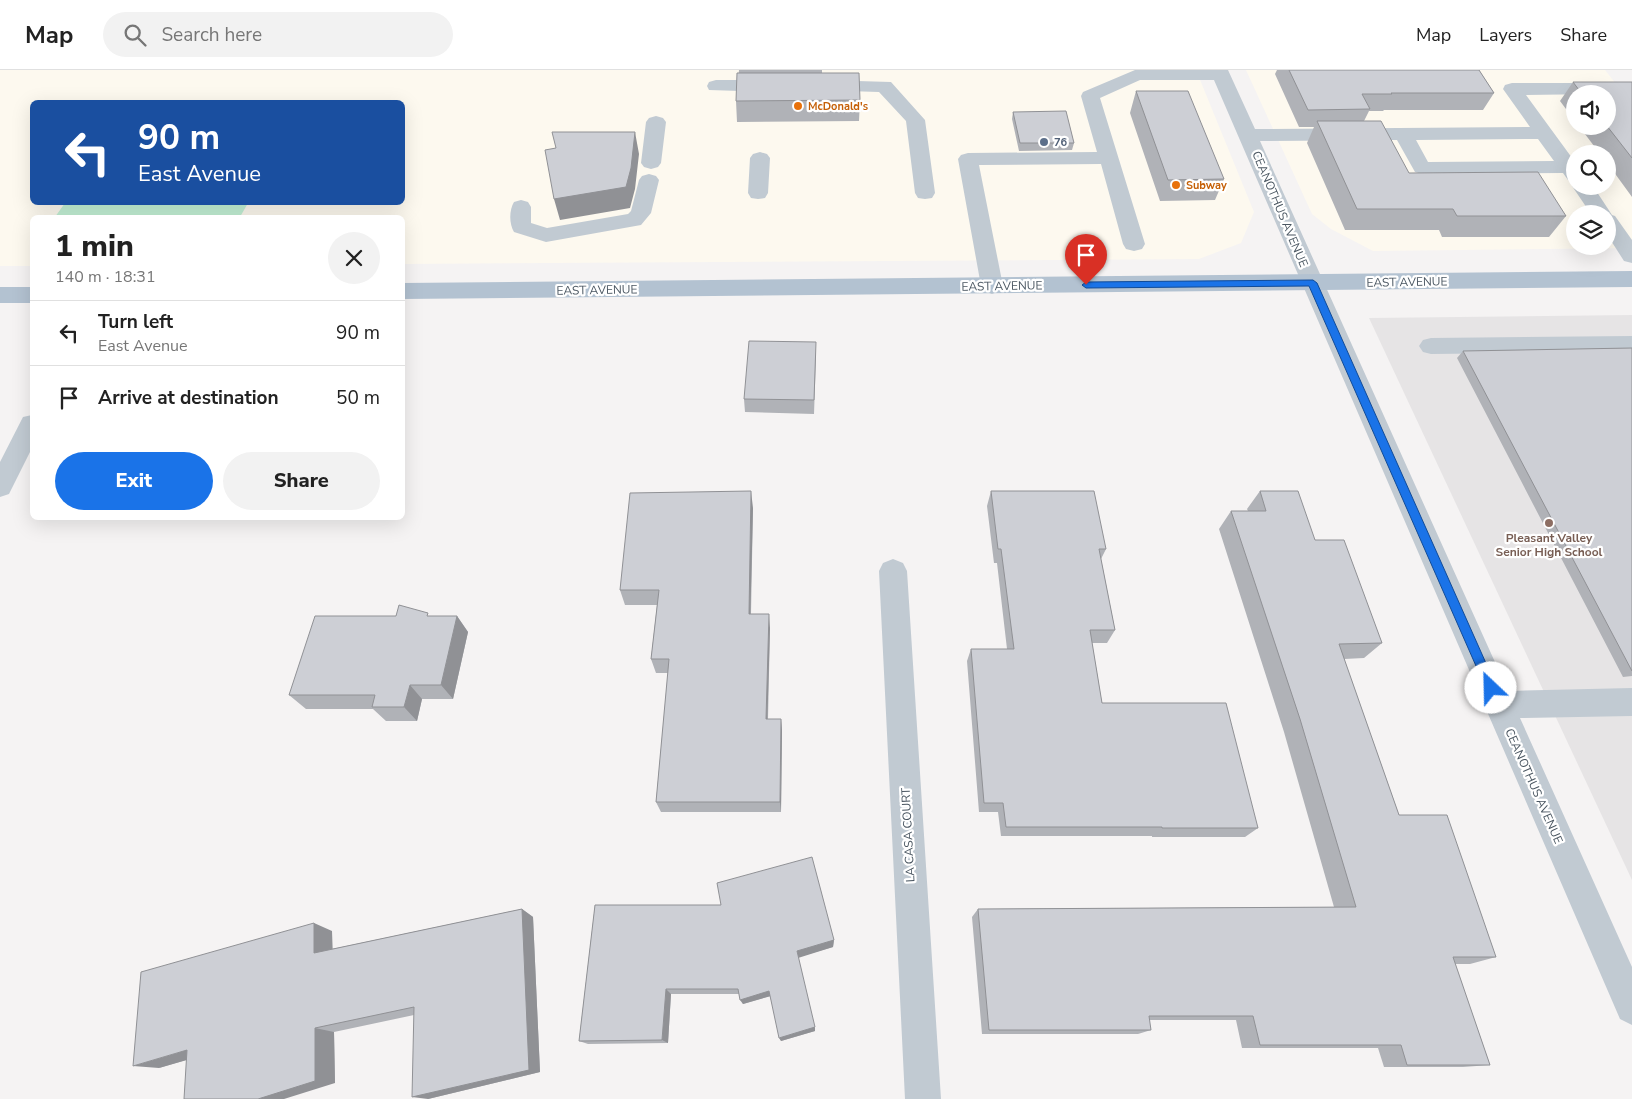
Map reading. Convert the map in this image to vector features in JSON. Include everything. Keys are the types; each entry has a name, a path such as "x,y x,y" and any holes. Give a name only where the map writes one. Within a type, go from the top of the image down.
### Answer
{"main road":[{"name":"EAST AVENUE","path":"405,291 1632,279"},
{"path":"0,295 30,294"}],"street":[{"name":"CEANOTHUS AVENUE","path":"1220,72 1632,1007"},
{"path":"1134,244 1090,96 1137,75 1220,72"},
{"path":"716,86 884,86 915,120 922,159 925,194"},
{"path":"1566,89 1512,89 1566,163"},
{"path":"520,207 521,227 546,235 634,220 641,214 650,171 656,122"},
{"path":"1248,135 1544,133"},
{"path":"1403,134 1422,168 1566,171"},
{"path":"758,194 760,158"},
{"path":"992,286 968,159 1109,158"},
{"path":"1616,233 1632,256"},
{"path":"1430,346 1632,344"},
{"path":"0,487 30,428"},
{"name":"LA CASA COURT","path":"893,571 923,1099"},
{"path":"1499,705 1632,702"}],"shaded area":[{"path":"0,70 1196,70 1254,212 1241,243 1199,259 405,264 405,215 30,215 30,266 0,266"},
{"path":"1246,70 1605,70 1632,104 1632,248 1616,248 1616,205 1566,205 1566,249 1373,251 1331,229 1312,214"},
{"name":"Pleasant Valley Senior High School","path":"1632,315 1632,880 1369,318"}],"green space":[{"path":"64,205 247,205 241,215 56,215"}],"building":[{"path":"1289,70 1479,70 1494,93 1362,94 1370,109 1308,110"},
{"path":"737,73 859,73 860,100 736,101"},
{"path":"1573,82 1632,82 1632,158 1614,135 1616,135 1616,85 1575,85"},
{"path":"1136,91 1188,91 1224,179 1168,180"},
{"path":"1066,111 1074,143 1020,143 1013,112"},
{"path":"1317,121 1381,121 1409,173 1538,172 1566,216 1457,216 1453,209 1357,209"},
{"path":"552,132 635,132 631,168 626,187 554,199 545,150 556,148"},
{"path":"749,341 816,342 814,400 744,399"},
{"path":"1632,348 1632,671 1463,351"},
{"path":"751,491 749,614 769,614 766,719 781,719 780,802 656,802 669,659 651,659 659,590 620,590 630,493"},
{"path":"991,491 1094,491 1106,549 1099,549 1115,630 1090,630 1102,703 1226,703 1258,828 1006,827 1003,803 984,803 971,649 1014,649 1001,549 998,549"},
{"path":"1260,491 1298,491 1315,540 1344,540 1382,643 1339,644 1399,815 1447,815 1496,957 1453,957 1490,1065 1407,1065 1401,1045 1260,1045 1253,1016 1149,1016 1151,1030 989,1030 978,909 1356,907 1300,719 1231,511 1266,511"},
{"path":"399,605 428,613 427,616 457,616 441,685 410,685 404,707 372,707 375,695 289,695 315,616 396,616"},
{"path":"812,857 834,940 797,951 815,1027 779,1038 769,991 740,1000 738,989 666,989 662,1040 579,1041 595,905 721,905 717,883"},
{"path":"522,909 529,1070 412,1097 414,1007 315,1028 315,1081 258,1099 184,1099 187,1050 133,1066 141,972 314,923 314,953"}],"place":[{"name":"McDonald's","path":"798,106"},
{"name":"76","path":"1044,142"},
{"name":"Subway","path":"1176,185"},
{"name":"Pleasant Valley Senior High School","path":"1549,523"}],"route":[{"path":"1086,285 1313,283 1491,688"}]}
